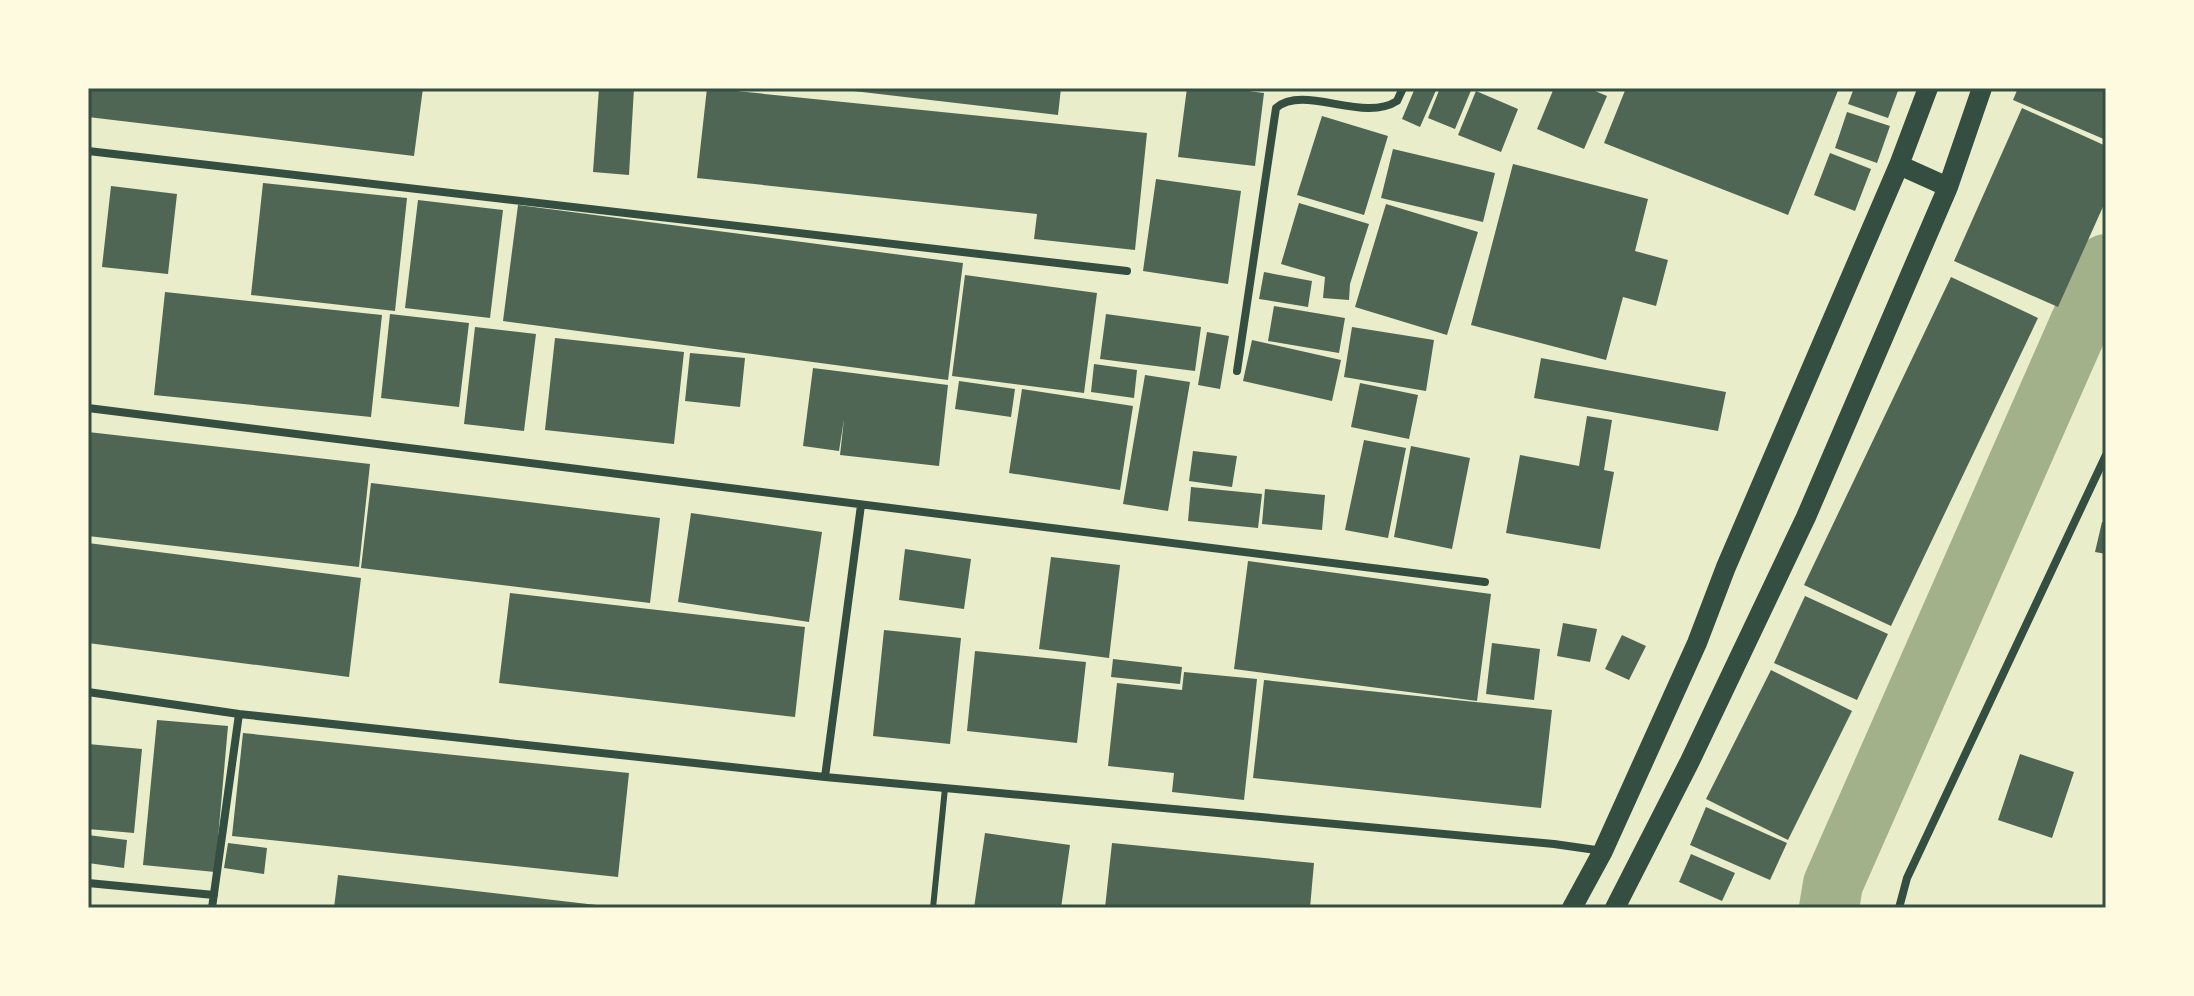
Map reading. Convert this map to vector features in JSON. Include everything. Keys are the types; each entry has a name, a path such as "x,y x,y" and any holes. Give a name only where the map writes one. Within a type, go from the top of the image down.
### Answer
{"main road":[{"path":"1572,908 1603,851 1697,643 1726,567 1899,165 1928,88"},
{"path":"1615,908 1690,761 1806,517 1948,187 1982,88"},
{"path":"1899,165 1948,187"}],"street":[{"path":"1237,371 1276,108 1285,102 1302,101 1376,109 1397,101 1403,88"},
{"path":"88,151 1127,271"},
{"path":"88,408 1485,582"},
{"path":"1899,908 1907,878 2106,455"},
{"path":"825,777 861,505"},
{"path":"88,692 239,714 825,777 1603,851"},
{"path":"212,908 239,714"},
{"path":"88,883 214,895"}],"lane":[{"path":"933,908 945,788"}],"building":[{"path":"89,88 423,88 414,156 88,117"},
{"path":"599,88 634,88 629,175 593,172"},
{"path":"707,88 1147,133 1135,250 1034,239 1037,214 697,178"},
{"path":"845,88 1061,88 1058,115"},
{"path":"1187,88 1225,88 1264,93 1255,166 1178,157"},
{"path":"1415,88 1437,88 1420,127 1402,119"},
{"path":"1440,88 1472,88 1455,129 1428,118"},
{"path":"1554,88 1588,88 1607,96 1584,149 1537,129"},
{"path":"1626,88 1839,88 1788,215 1604,143"},
{"path":"1854,88 1899,88 1888,118 1848,104"},
{"path":"2018,88 2106,88 2106,140 2013,100"},
{"path":"1476,91 1518,109 1501,152 1458,135"},
{"path":"2022,108 2106,146 2106,200 2058,307 1954,261"},
{"path":"1847,112 1890,126 1877,163 1835,148"},
{"path":"1322,116 1388,136 1364,215 1297,195"},
{"path":"1393,149 1495,173 1483,222 1381,198"},
{"path":"1830,153 1871,169 1855,211 1814,195"},
{"path":"1513,164 1648,199 1635,251 1668,260 1656,306 1623,297 1606,360 1471,325"},
{"path":"1156,179 1241,191 1228,284 1143,271"},
{"path":"263,183 407,198 395,311 251,295"},
{"path":"111,186 177,194 168,274 102,267"},
{"path":"418,200 503,210 490,318 405,308"},
{"path":"1299,203 1369,224 1350,284 1349,300 1323,298 1325,277 1281,264"},
{"path":"1386,204 1478,232 1447,335 1355,307"},
{"path":"518,205 963,263 948,380 503,321"},
{"path":"1264,272 1312,281 1308,307 1259,299"},
{"path":"965,275 1097,293 1084,393 952,376"},
{"path":"1951,277 2038,318 1891,626 1804,585"},
{"path":"165,292 382,315 371,417 154,395"},
{"path":"1274,306 1345,318 1339,353 1268,341"},
{"path":"390,314 469,323 459,407 381,398"},
{"path":"1106,314 1201,327 1195,371 1100,359"},
{"path":"475,327 536,334 524,431 464,424"},
{"path":"1352,327 1434,340 1426,391 1344,377"},
{"path":"1207,332 1229,336 1220,389 1198,385"},
{"path":"555,338 684,352 674,444 545,430"},
{"path":"1252,340 1341,360 1332,401 1243,381"},
{"path":"690,353 745,358 740,407 685,401"},
{"path":"1541,358 1726,392 1718,431 1534,398"},
{"path":"1094,364 1137,370 1134,398 1091,392"},
{"path":"813,368 948,385 939,466 840,455 844,419 839,451 803,446"},
{"path":"1145,375 1190,382 1168,511 1123,504"},
{"path":"959,381 1015,389 1011,417 955,409"},
{"path":"1360,383 1418,395 1409,439 1351,427"},
{"path":"1022,389 1133,406 1120,490 1009,473"},
{"path":"1587,416 1612,420 1604,470 1614,472 1600,549 1506,533 1520,455 1579,466"},
{"path":"88,432 370,464 359,567 88,536"},
{"path":"1364,440 1406,448 1388,538 1345,530"},
{"path":"1411,446 1470,458 1452,549 1394,537"},
{"path":"1193,451 1237,456 1232,487 1189,481"},
{"path":"371,483 660,518 650,603 361,568"},
{"path":"1191,487 1262,494 1258,528 1188,521"},
{"path":"1265,489 1325,495 1322,530 1262,524"},
{"path":"691,513 822,532 809,622 678,602"},
{"path":"2102,522 2106,523 2106,554 2095,552"},
{"path":"88,543 361,578 349,677 88,643"},
{"path":"905,549 971,559 964,609 899,600"},
{"path":"1051,557 1120,565 1109,658 1039,649"},
{"path":"1248,561 1491,594 1477,701 1234,669"},
{"path":"510,593 805,627 795,717 499,683"},
{"path":"1805,596 1888,634 1857,700 1774,663"},
{"path":"1563,623 1597,629 1590,662 1557,656"},
{"path":"884,630 961,638 950,744 873,736"},
{"path":"1622,635 1646,646 1629,680 1605,669"},
{"path":"1492,643 1540,649 1534,700 1486,694"},
{"path":"975,651 1086,662 1077,743 967,731"},
{"path":"1113,659 1182,667 1180,684 1111,677"},
{"path":"1771,670 1852,711 1788,840 1706,799"},
{"path":"1184,672 1257,679 1244,800 1172,792 1174,773 1108,766 1117,683 1182,690"},
{"path":"1264,680 1552,710 1541,808 1253,778"},
{"path":"157,720 228,726 215,872 143,865"},
{"path":"243,733 629,773 618,877 232,836"},
{"path":"88,744 142,749 134,833 88,829"},
{"path":"2020,754 2074,772 2052,838 1998,820"},
{"path":"1706,807 1787,843 1770,880 1690,845"},
{"path":"985,833 1070,845 1061,908 974,908"},
{"path":"88,835 127,840 124,868 88,863"},
{"path":"228,843 267,848 264,874 224,868"},
{"path":"1112,843 1314,863 1310,908 1105,908"},
{"path":"1691,854 1735,873 1722,901 1679,882"},
{"path":"338,875 605,906 605,908 334,908"}],"waterway":[{"path":"1829,908 1833,884 2106,264"}]}
